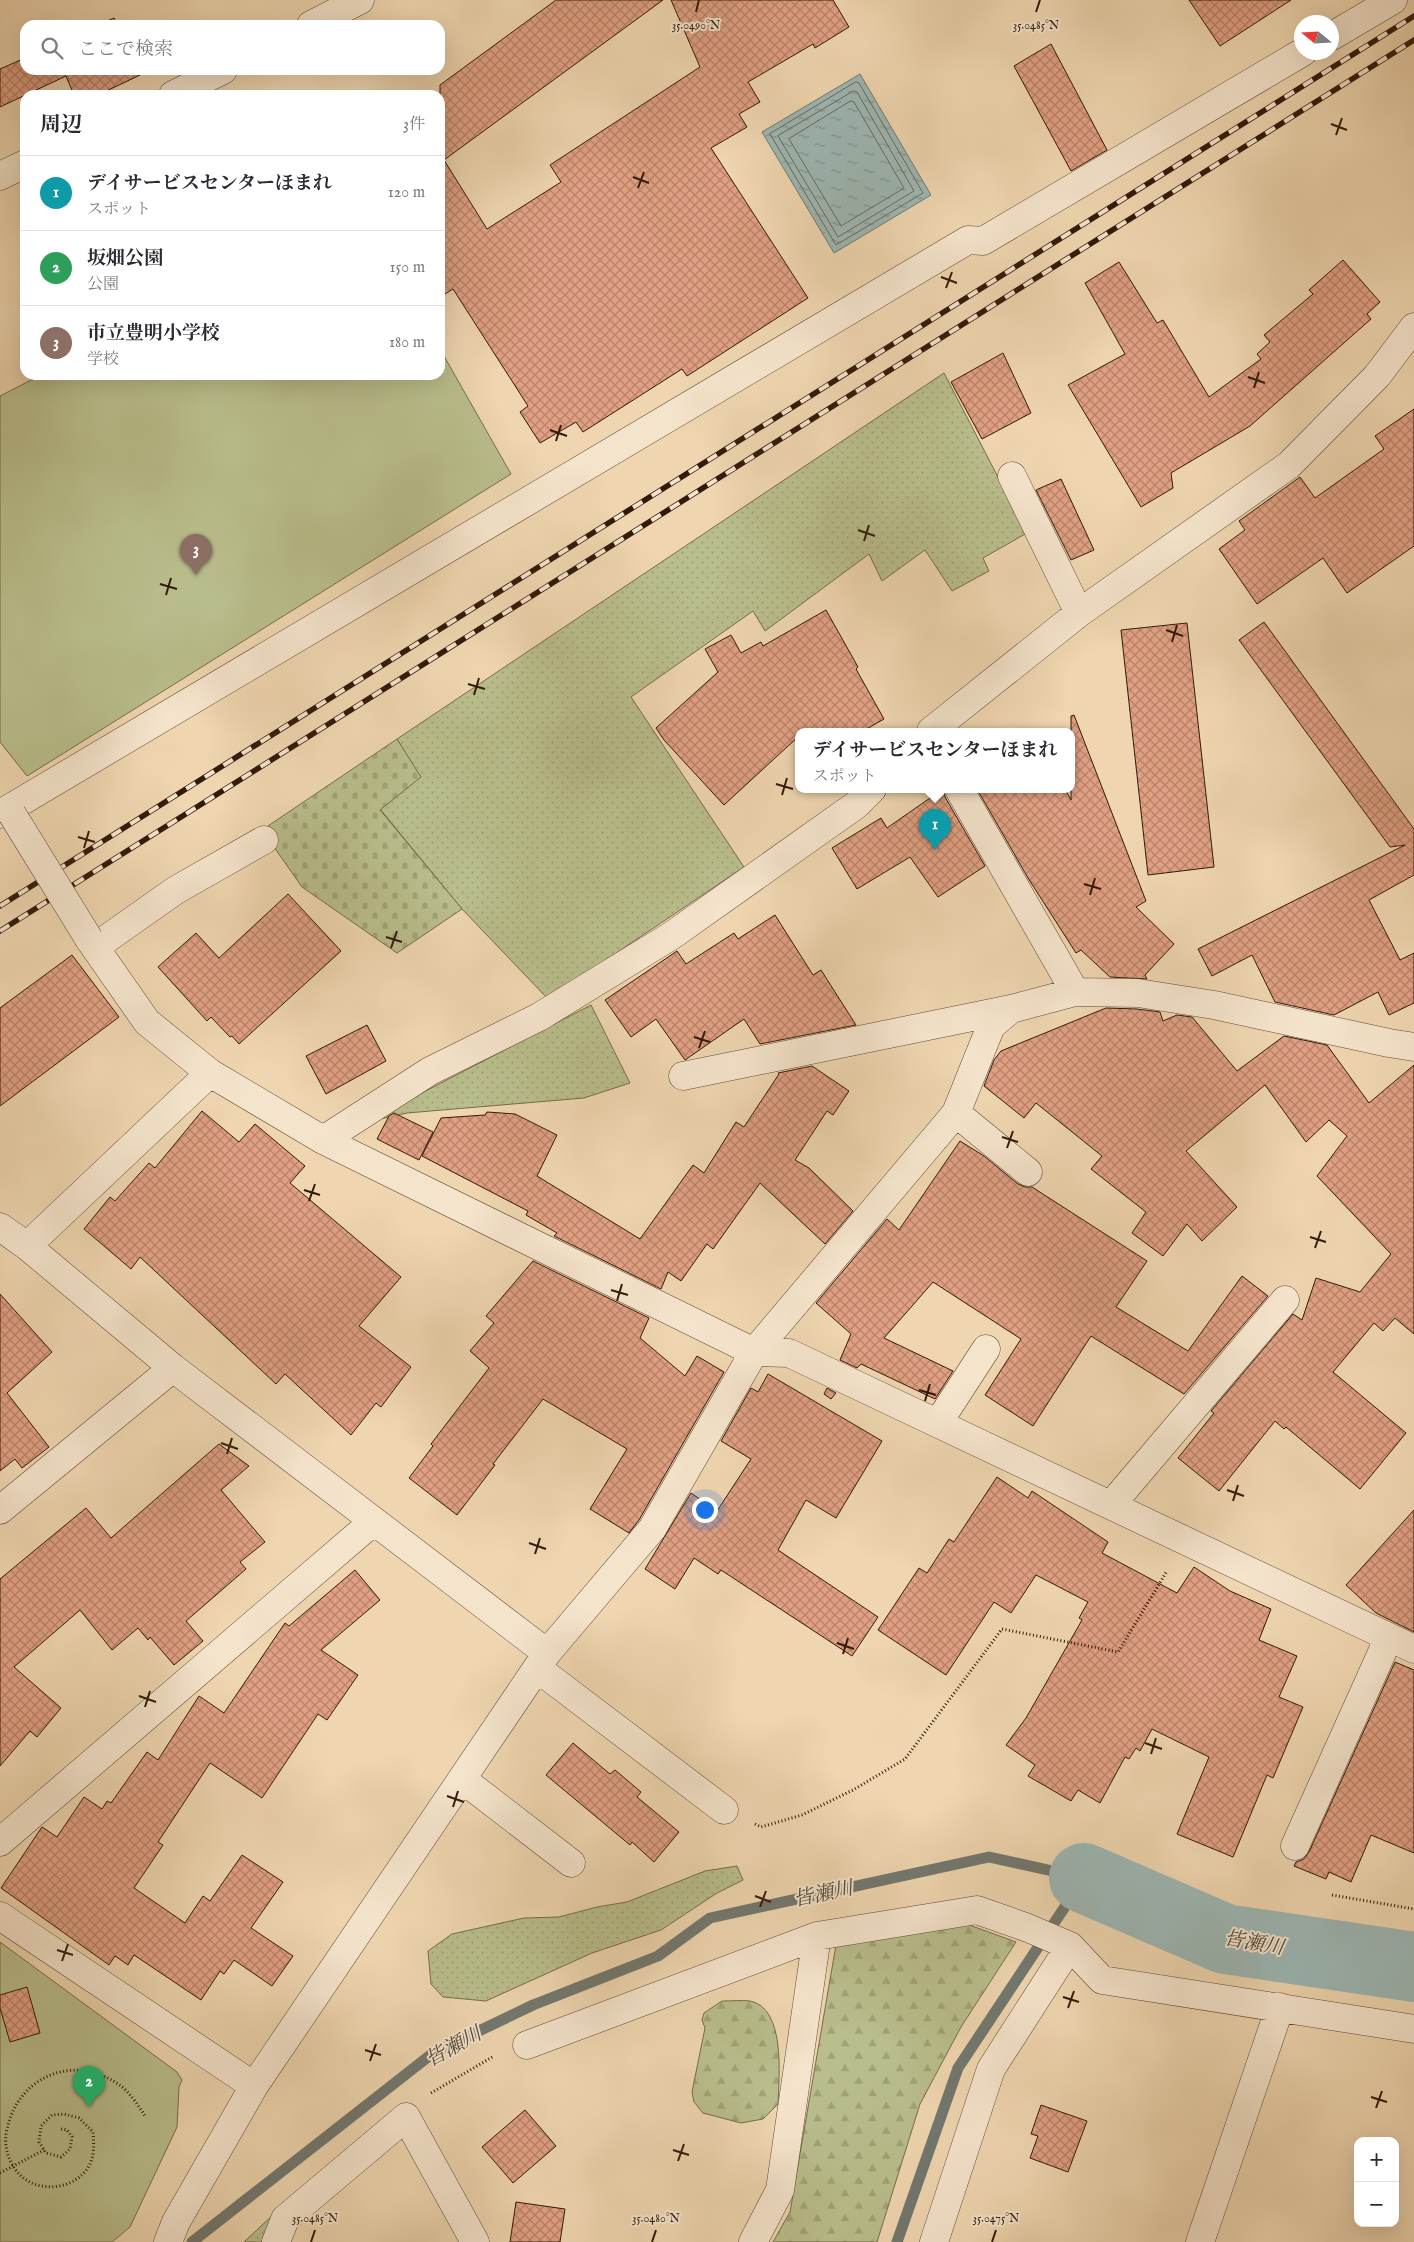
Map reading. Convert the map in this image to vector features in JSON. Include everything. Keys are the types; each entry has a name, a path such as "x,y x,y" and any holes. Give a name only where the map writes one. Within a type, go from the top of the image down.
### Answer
{"street":[{"path":"321,20 360,0"},
{"path":"1339,32 1392,0"},
{"path":"1294,58 983,241 968,240 5,809 92,943 147,1022 210,1073 323,1140 754,1352 790,1353 1414,1648"},
{"path":"183,90 213,75"},
{"path":"0,176 20,166"},
{"path":"935,728 1079,613 1289,465 1377,376 1414,327"},
{"path":"1012,476 1079,613"},
{"path":"323,1140 430,1071 539,1017 671,936 856,805 868,793"},
{"path":"960,793 1076,992"},
{"path":"92,943 176,890 264,840"},
{"path":"683,1076 1011,1009 1076,992 1138,992 1214,1005 1414,1047"},
{"path":"172,2232 254,2086 542,1661 652,1529 754,1352 956,1113 991,1026 1011,1009"},
{"path":"27,1246 210,1073"},
{"path":"956,1113 1028,1172"},
{"path":"0,1227 27,1246 173,1368 374,1521 724,1810"},
{"path":"1111,1505 1285,1300"},
{"path":"938,1423 986,1349"},
{"path":"0,1510 173,1368"},
{"path":"0,1842 374,1521"},
{"path":"1295,1846 1389,1637"},
{"path":"462,1779 571,1863"},
{"path":"527,2045 817,1936 977,1910 1028,1928 1070,1946 1102,1980 1414,2029"},
{"path":"0,1916 254,2086"},
{"path":"753,2242 780,2190 817,1936"},
{"path":"934,2242 991,2069 1070,1946"},
{"path":"1200,2242 1280,2007"},
{"path":"276,2242 285,2219 406,2118 475,2242"}],"path":[{"path":"724,1810 761,1827 802,1815 853,1790 905,1759 1002,1629 1118,1652 1186,1540"},
{"path":"1332,1895 1414,1909"},
{"path":"406,2118 415,2102 512,2046 527,2045"},
{"path":"61,2129 67,2130 72,2137 70,2149 61,2157 46,2153 39,2142 41,2126 52,2115 64,2114 80,2118 93,2132 94,2150 88,2168 77,2178 65,2185 49,2187 32,2183 19,2174 8,2155 5,2138 10,2114 18,2098 36,2082 53,2074 74,2069 99,2075 118,2084 146,2116"},
{"path":"0,2173 44,2150"}],"green space":[{"path":"445,358 511,474 27,776 0,742 0,396 31,380 445,380"},
{"path":"944,373 1027,533 983,558 989,571 952,591 925,550 882,581 869,554 765,631 753,611 631,697 744,867 548,999 462,909 380,809 420,777 397,739"},
{"path":"397,739 421,777 380,810 462,909 397,953 302,887 262,830"},
{"path":"591,1005 630,1083 584,1098 407,1113 366,1122"},
{"path":"737,1866 743,1880 717,1893 661,1930 592,1953 486,2001 443,1997 431,1984 428,1951 452,1934 524,1918 559,1917 597,1907 627,1902 705,1871"},
{"path":"961,1922 1016,1942 961,2027 920,2104 877,2242 773,2242 790,2212 836,1945"},
{"path":"0,1942 177,2072 182,2080 179,2087 177,2127 130,2227 112,2242 0,2242"},
{"path":"722,2001 750,2001 762,2006 770,2016 775,2030 779,2061 778,2104 763,2119 741,2123 703,2113 694,2102 692,2092 705,2028 702,2020 704,2013"},
{"path":"276,2212 264,2242 244,2242"}],"water":[{"path":"860,74 931,195 834,253 762,132"}],"building":[{"path":"556,0 663,0 445,159 445,90 440,90 440,85"},
{"path":"671,0 833,0 849,27 815,48 813,44 748,82 760,102 739,114 747,127 711,148 808,298 687,376 682,369 583,432 576,422 540,443 520,412 528,406 453,289 445,294 445,162 487,229 561,182 550,165 700,67"},
{"path":"1189,0 1291,0 1220,46"},
{"path":"1051,44 1107,150 1071,171 1014,66"},
{"path":"20,60 20,75 140,75 108,90 72,90 66,76 36,90 20,90 20,98 0,107 0,69"},
{"path":"1343,260 1380,302 1367,314 1371,319 1250,426 1171,473 1173,488 1141,507 1068,385 1125,354 1085,283 1119,262 1157,323 1163,320 1209,397 1261,359 1257,354 1270,342 1264,335 1313,294 1309,290"},
{"path":"1003,353 1031,413 982,439 951,382"},
{"path":"1414,409 1414,546 1347,593 1323,558 1257,604 1219,549 1245,530 1239,521 1300,477 1315,498 1384,449 1375,436"},
{"path":"1061,479 1094,550 1071,560 1036,490"},
{"path":"826,610 884,719 868,728 795,728 795,740 724,805 664,740 656,728 718,672 705,649 731,635 741,653 761,642 763,646"},
{"path":"1264,622 1414,829 1414,875 1369,900 1400,960 1414,953 1414,1003 1389,1015 1378,992 1334,1015 1275,1002 1252,955 1212,976 1198,949 1405,845 1390,847 1239,640"},
{"path":"1187,623 1214,867 1148,875 1121,630"},
{"path":"1074,715 1146,901 1136,907 1174,944 1145,975 1147,979 1110,977 1081,950 1076,953 1028,878 979,793 1067,793 1071,800 1071,793 1075,793 1075,728 1071,728 1071,716"},
{"path":"937,793 944,793 985,866 938,897 910,857 857,889 832,848 881,818 887,828"},
{"path":"288,894 341,951 239,1044 211,1017 207,1021 158,967 196,933 219,958"},
{"path":"775,915 813,975 821,970 856,1025 760,1044 744,1019 685,1060 656,1019 631,1037 605,1000 677,951 686,964 734,933 738,939"},
{"path":"72,955 119,1017 0,1106 0,1008"},
{"path":"1106,1008 1160,1012 1163,1021 1177,1015 1192,1017 1237,1071 1284,1036 1327,1045 1369,1103 1414,1065 1414,1334 1395,1318 1383,1331 1374,1323 1333,1372 1406,1433 1360,1489 1286,1427 1284,1429 1275,1421 1219,1491 1178,1458 1214,1413 1211,1411 1293,1314 1302,1320 1316,1278 1360,1292 1391,1254 1317,1176 1347,1136 1329,1120 1306,1142 1265,1085 1186,1151 1237,1207 1202,1241 1187,1224 1163,1256 1132,1233 1146,1212 1091,1169 1102,1156 1036,1103 1024,1118 984,1086 994,1060 1001,1051"},
{"path":"367,1025 386,1061 326,1094 306,1056"},
{"path":"812,1066 849,1091 833,1115 827,1111 795,1160 809,1168 853,1211 825,1244 760,1183 713,1249 707,1244 681,1281 668,1272 661,1289 554,1236 557,1233 526,1215 528,1211 422,1156 441,1118 485,1115 487,1112 515,1114 557,1135 537,1176 640,1239 693,1165 704,1173 736,1122 744,1127 778,1073"},
{"path":"202,1111 239,1142 255,1124 305,1166 290,1183 401,1277 359,1326 411,1367 381,1407 376,1403 351,1435 285,1374 276,1384 140,1257 131,1269 84,1229 110,1197 115,1201 149,1163 155,1168"},
{"path":"394,1113 433,1132 419,1160 377,1139 389,1116"},
{"path":"960,1141 984,1156 1018,1184 1032,1187 1147,1261 1116,1307 1188,1351 1242,1276 1268,1296 1184,1394 1091,1336 1033,1426 985,1395 1021,1339 933,1282 884,1338 953,1371 935,1399 861,1364 857,1368 840,1360 851,1334 816,1303 887,1219 899,1230"},
{"path":"533,1261 649,1318 640,1338 685,1376 697,1356 724,1372 639,1520 629,1533 590,1509 627,1449 543,1399 457,1515 409,1478 433,1446 431,1444 489,1368 470,1351 494,1323 486,1316"},
{"path":"0,1294 52,1352 7,1393 49,1447 22,1468 15,1459 0,1471"},
{"path":"768,1374 882,1441 836,1518 806,1500 778,1550 878,1617 852,1656 721,1570 718,1574 694,1558 675,1589 645,1569 691,1493 717,1511 751,1459 721,1441 751,1388 758,1392"},
{"path":"827,1388 836,1393 831,1399 824,1394"},
{"path":"219,1444 249,1466 221,1490 265,1542 240,1562 246,1569 186,1621 203,1641 174,1665 150,1637 148,1640 138,1628 112,1650 80,1610 14,1667 61,1708 37,1737 30,1731 0,1766 0,1579 86,1508 111,1538"},
{"path":"997,1477 1028,1498 1032,1491 1108,1542 1102,1553 1177,1593 1194,1567 1230,1591 1271,1609 1259,1640 1297,1656 1279,1697 1303,1707 1273,1778 1267,1775 1233,1857 1177,1834 1209,1757 1152,1729 1140,1751 1136,1748 1129,1759 1125,1757 1100,1803 1078,1790 1071,1801 1028,1776 1035,1765 1006,1745 1026,1718 1082,1620 1079,1618 1088,1602 1036,1575 1011,1613 994,1602 946,1675 878,1630 919,1568 927,1573 949,1539 954,1542"},
{"path":"1414,1510 1414,1632 1376,1613 1346,1585"},
{"path":"355,1570 380,1600 321,1650 358,1675 327,1720 318,1714 262,1798 210,1763 158,1842 163,1845 134,1888 185,1923 203,1896 210,1901 242,1855 283,1882 251,1928 293,1956 272,1986 234,1960 224,1974 220,1971 201,2000 134,1955 128,1965 115,1956 109,1965 1,1888 42,1827 57,1837 84,1797 102,1809 107,1801 111,1803 147,1752 158,1760 199,1696 224,1713 285,1623 289,1626"},
{"path":"1395,1662 1414,1670 1414,1853 1371,1835 1351,1882 1329,1872 1326,1879 1294,1866 1296,1862 1304,1859 1309,1852"},
{"path":"573,1743 610,1774 615,1770 641,1792 637,1797 679,1832 654,1862 632,1842 630,1845 546,1775"},
{"path":"27,1987 40,2033 10,2042 0,2008 0,1995"},
{"path":"1041,2105 1087,2121 1068,2172 1030,2158 1038,2136 1031,2134"},
{"path":"525,2110 556,2146 513,2183 482,2147"},
{"path":"516,2202 565,2209 560,2242 510,2242"}],"waterway":[{"name":"皆瀬川","path":"192,2242 433,2053 533,2005 658,1956 710,1918 989,1857 1084,1878 958,2068 897,2242"},
{"name":"皆瀬川","path":"1084,1878 1225,1939 1414,1967"}],"railway":[{"path":"0,906 1414,16"},
{"path":"0,931 1414,40"}],"place":[{"name":"市立豊明小学校","path":"196,575"},
{"name":"デイサービスセンターほまれ","path":"935,850"},
{"name":"坂畑公園","path":"89,2107"}]}
